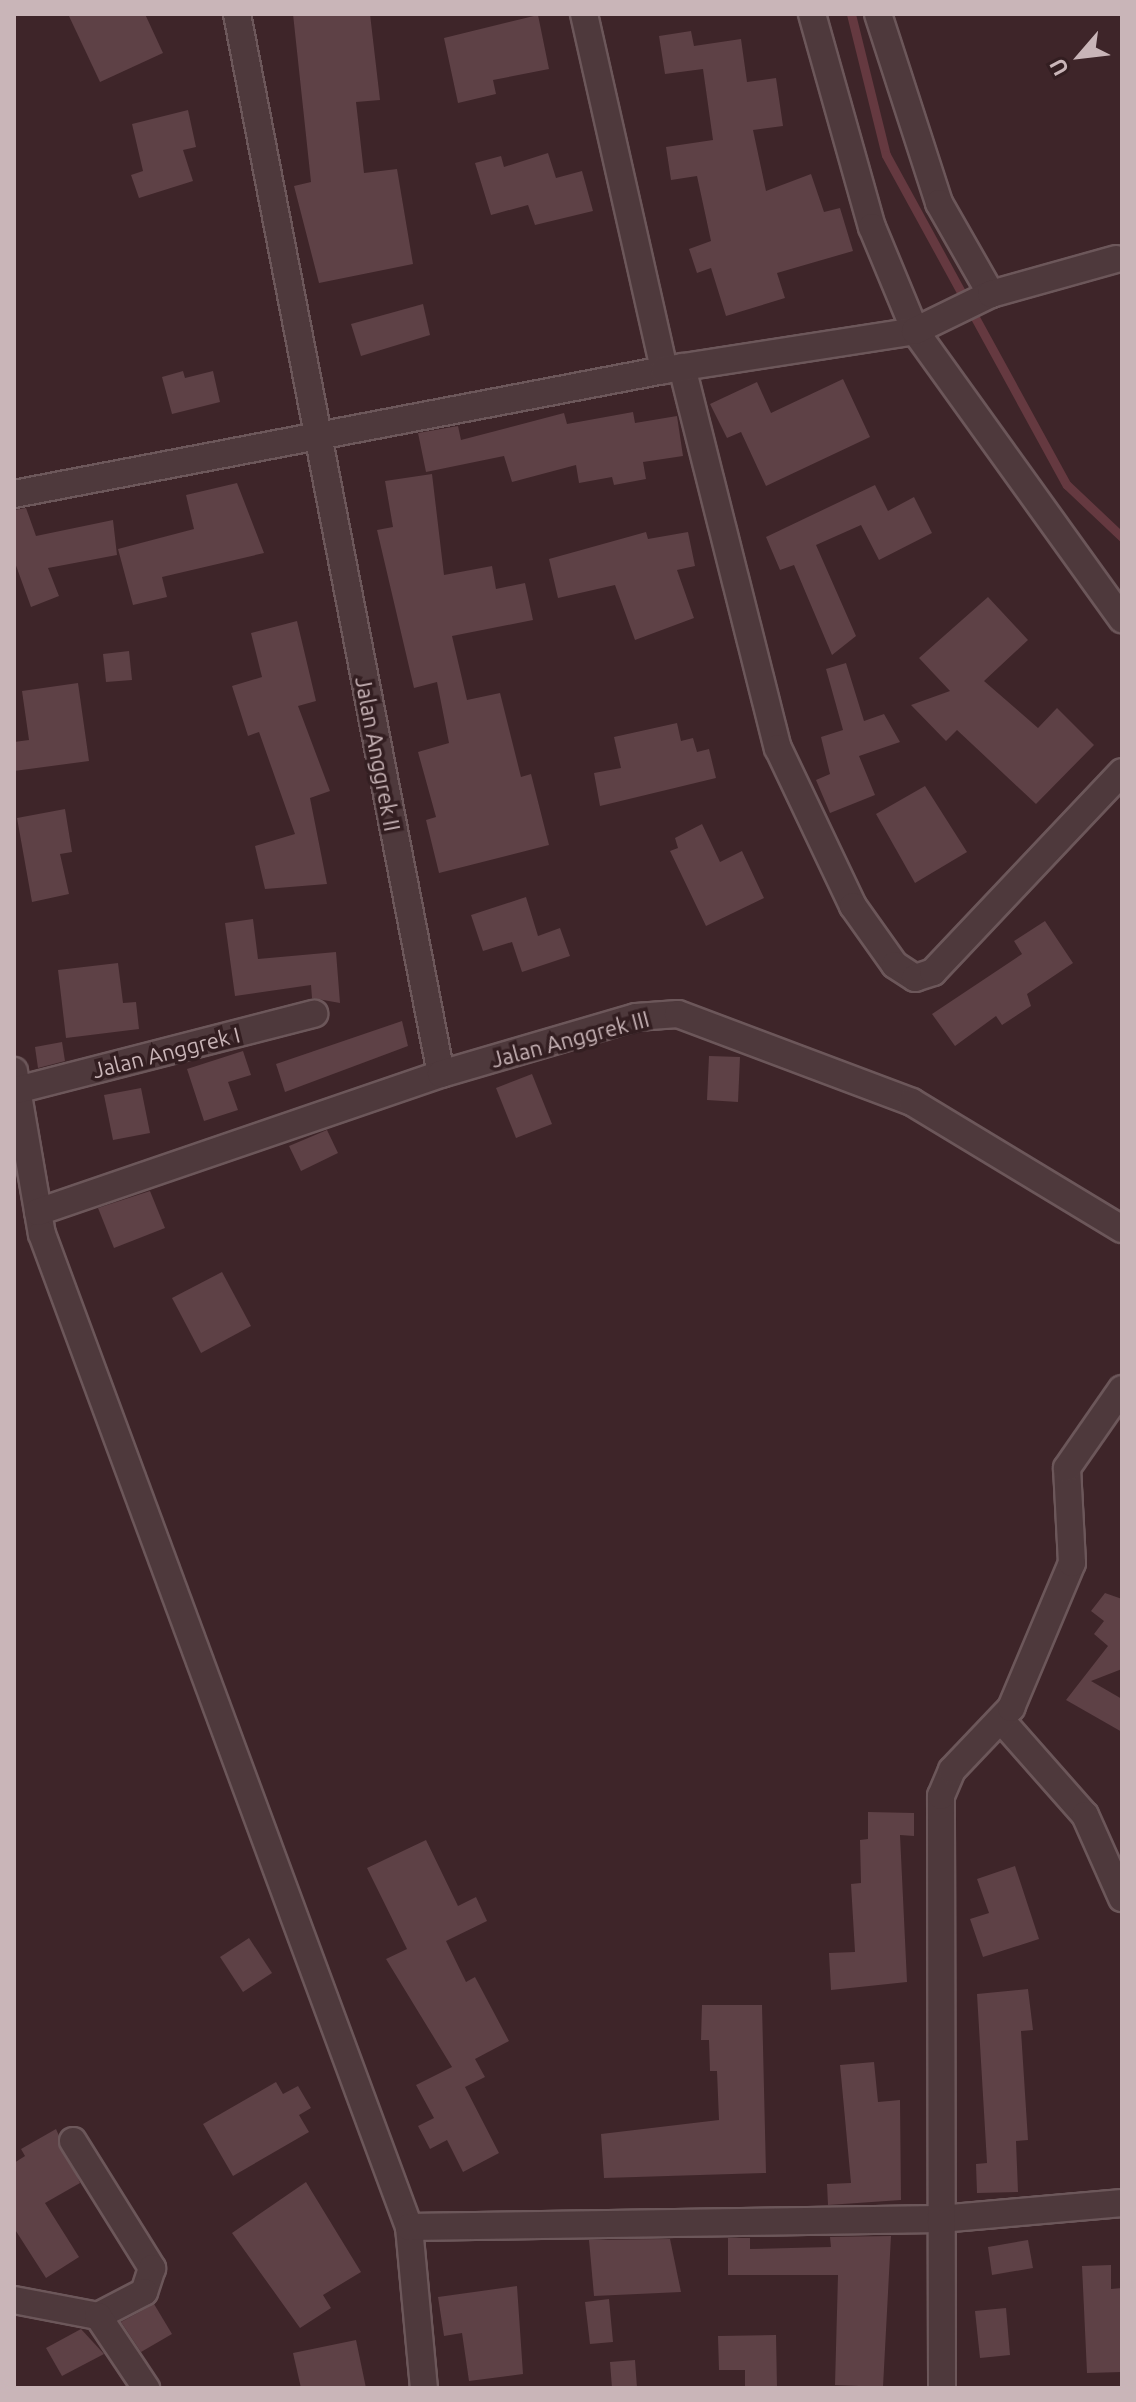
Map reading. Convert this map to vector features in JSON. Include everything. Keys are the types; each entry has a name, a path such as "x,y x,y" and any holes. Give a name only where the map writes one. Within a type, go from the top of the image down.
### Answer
{"street":[{"name":"Jalan Anggrek II","path":"237,14 314,434 441,1074"},
{"path":"584,14 673,369 778,748 853,906 895,965 915,978 933,972 1122,772"},
{"path":"812,14 872,227 924,326 1059,541 1122,619"},
{"path":"878,14 939,203 980,298"},
{"path":"14,494 314,434 924,326 980,298 1116,259"},
{"name":"Jalan Anggrek I","path":"15,1080 314,1014"},
{"name":"Jalan Anggrek III","path":"38,1212 441,1074 636,1017 678,1014 912,1102 1122,1229"},
{"path":"15,1080 38,1212 409,2227 424,2388"},
{"path":"942,2388 941,1796 952,1770 1002,1721 1072,1563 1067,1468 1122,1389"},
{"path":"1002,1721 1085,1815 1122,1898"},
{"path":"14,2300 98,2316 144,2292 152,2268 73,2141"},
{"path":"409,2227 940,2219 1122,2203"},
{"path":"98,2316 146,2388"}],"building":[{"path":"68,14 145,14 163,53 100,82"},
{"path":"293,14 370,14 380,100 356,102 364,173 397,169 413,264 319,283 294,186 311,182"},
{"path":"538,15 549,69 493,80 496,94 458,103 444,38"},
{"path":"691,31 694,46 741,39 747,82 776,78 783,126 753,130 766,191 811,174 824,212 840,208 853,251 777,273 785,298 726,316 711,268 697,273 689,249 711,241 697,176 671,180 666,147 713,140 703,69 665,74 659,36"},
{"path":"188,110 196,147 183,150 193,181 139,198 131,175 143,171 132,124"},
{"path":"548,153 556,178 582,171 593,211 535,225 528,205 491,215 475,163 501,156 504,167"},
{"path":"423,304 430,335 361,356 351,324"},
{"path":"183,371 185,378 213,371 220,402 172,414 162,377"},
{"path":"843,379 870,437 766,486 741,432 727,438 710,404 757,382 771,413"},
{"path":"633,412 635,423 677,416 683,456 643,462 646,479 614,485 612,477 579,483 576,465 512,482 504,456 426,472 418,433 458,426 461,440 564,413 567,424"},
{"path":"432,474 444,575 492,566 496,589 525,583 533,620 452,636 467,700 500,693 521,777 531,774 549,845 439,873 426,820 436,817 418,752 449,743 437,682 414,688 377,530 393,527 385,481"},
{"path":"237,483 264,553 162,577 167,597 133,605 118,549 194,529 186,495"},
{"path":"875,485 888,511 914,497 932,533 879,560 861,525 816,545 856,636 832,655 794,565 780,570 766,537"},
{"path":"26,508 36,536 113,520 117,555 48,568 59,596 31,607 14,560 14,510"},
{"path":"646,532 648,539 688,532 695,566 677,570 694,618 635,640 615,585 558,598 549,559"},
{"path":"988,597 1028,640 984,681 1038,728 1057,708 1094,745 1036,804 957,730 946,741 911,705 950,691 919,658"},
{"path":"297,621 316,701 298,706 330,791 310,798 327,884 265,889 255,846 295,834 259,732 248,736 232,686 262,677 251,633"},
{"path":"129,651 132,680 106,682 103,654"},
{"path":"846,663 864,721 884,714 900,742 859,756 875,795 830,813 816,780 830,774 821,737 843,730 826,669"},
{"path":"78,683 89,761 14,771 14,742 29,740 22,691"},
{"path":"677,723 681,741 693,738 697,752 709,749 716,778 600,806 594,773 621,768 614,737"},
{"path":"925,786 967,852 915,883 876,814"},
{"path":"65,809 72,852 60,854 69,894 32,902 17,818"},
{"path":"702,824 720,862 742,851 764,898 706,926 670,851 678,848 675,838"},
{"path":"526,897 538,936 560,928 570,956 522,972 512,942 483,951 471,915"},
{"path":"253,919 258,959 336,952 340,1003 312,998 311,985 235,996 225,923"},
{"path":"1045,921 1073,963 1027,994 1031,1006 1002,1025 996,1016 955,1046 932,1014 1022,954 1014,941"},
{"path":"118,963 123,1003 136,1002 139,1029 66,1038 58,970"},
{"path":"402,1021 408,1046 285,1092 276,1064"},
{"path":"62,1042 65,1061 38,1068 35,1047"},
{"path":"243,1051 251,1075 228,1082 238,1110 204,1121 187,1069"},
{"path":"709,1056 740,1057 738,1102 707,1100"},
{"path":"532,1074 552,1124 516,1138 496,1088"},
{"path":"141,1088 150,1133 113,1140 104,1095"},
{"path":"327,1130 338,1153 301,1171 289,1146"},
{"path":"150,1191 165,1228 114,1248 98,1208"},
{"path":"222,1272 251,1326 201,1353 172,1298"},
{"path":"1105,1593 1122,1599 1122,1669 1091,1681 1122,1699 1122,1732 1066,1700 1108,1646 1094,1634 1104,1621 1091,1611"},
{"path":"868,1812 914,1813 914,1836 900,1835 907,1982 831,1990 829,1953 855,1952 851,1884 861,1883 860,1840 868,1839"},
{"path":"426,1840 458,1906 476,1897 487,1921 446,1941 466,1982 475,1977 509,2041 475,2059 485,2077 465,2087 499,2153 463,2172 447,2140 430,2149 418,2126 434,2118 416,2085 452,2067 386,1959 407,1949 367,1868"},
{"path":"1015,1866 1039,1939 983,1957 970,1919 989,1913 977,1879"},
{"path":"249,1938 272,1973 243,1992 220,1957"},
{"path":"1028,1989 1033,2030 1021,2031 1028,2140 1016,2141 1018,2192 977,2193 976,2164 987,2163 977,1994"},
{"path":"702,2005 762,2005 766,2173 604,2178 601,2134 719,2120 717,2071 710,2071 709,2040 701,2040"},
{"path":"874,2062 878,2102 900,2100 901,2200 828,2205 827,2184 851,2183 840,2065"},
{"path":"276,2082 283,2094 298,2086 311,2108 299,2115 309,2132 233,2176 203,2124"},
{"path":"56,2129 80,2183 45,2203 79,2257 46,2278 14,2228 14,2163 25,2156 21,2149"},
{"path":"306,2182 361,2272 323,2295 331,2308 300,2328 232,2233"},
{"path":"891,2236 883,2387 835,2385 838,2275 728,2275 728,2238 750,2238 750,2249 831,2247 830,2237"},
{"path":"670,2239 681,2292 594,2296 589,2240"},
{"path":"1028,2240 1033,2268 992,2275 988,2247"},
{"path":"1111,2265 1111,2289 1122,2288 1122,2372 1087,2373 1082,2266"},
{"path":"517,2286 523,2374 469,2381 462,2333 444,2336 438,2297"},
{"path":"609,2299 613,2342 590,2344 585,2302"},
{"path":"154,2304 172,2334 141,2352 121,2322"},
{"path":"1006,2308 1010,2355 980,2358 975,2311"},
{"path":"81,2329 104,2354 62,2376 46,2348"},
{"path":"776,2335 777,2388 745,2388 745,2370 719,2370 718,2336"},
{"path":"356,2340 366,2388 301,2388 293,2353"},
{"path":"635,2360 637,2388 612,2388 610,2362"}],"waterway":[{"path":"851,14 886,155 1067,485 1122,537"}]}
